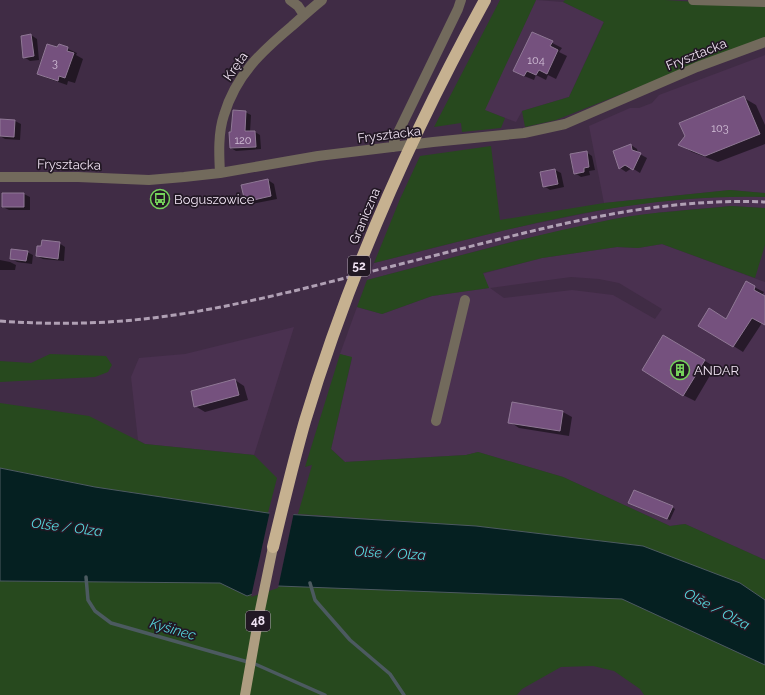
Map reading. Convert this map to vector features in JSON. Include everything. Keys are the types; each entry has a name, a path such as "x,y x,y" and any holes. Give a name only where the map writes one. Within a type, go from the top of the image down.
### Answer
{"highway":[{"name":"Graniczna","path":"273,547 291,473 308,414 337,325 363,255 390,190 421,122 449,66 485,0"}],"main road":[{"name":"48","path":"245,695 273,547"}],"street":[{"path":"290,0 298,6 304,15"},
{"name":"Kręta","path":"220,173 220,141 223,116 233,92 246,70 264,50 321,0"},
{"path":"394,147 394,141 461,0"},
{"path":"692,0 765,2"},
{"name":"Frysztacka","path":"0,177 78,177 149,180 220,173 318,156 524,133 565,124 697,67 765,42"},
{"path":"436,421 465,300"}],"shaded area":[{"path":"536,0 563,2 604,21 569,97 522,111 516,122 484,110"},
{"path":"765,55 765,193 730,190 604,203 589,126 630,108 639,108 652,103 659,95"},
{"path":"730,196 765,197 765,208 731,206 664,212 614,219 511,242 367,280 374,263 509,229 612,208 661,201"},
{"path":"662,244 765,282 765,560 685,524 670,526 563,477 478,452 466,455 345,462 331,449 352,358 340,354 357,307 382,314 432,296 489,288 482,274 542,258 617,247 638,248","holes":["571,277 599,279 619,283 662,309 655,319 613,295 572,290 504,298 490,288"]},
{"path":"294,327 254,455 145,444 138,440 131,377 139,358 185,354"}],"green space":[{"path":"500,0 536,0 485,110 505,118 501,128 462,132 461,123 434,127"},
{"path":"565,0 665,0 765,6 765,37 556,120 525,127 522,111 569,97 604,22 563,2"},
{"path":"491,146 500,220 604,203 730,190 765,193 765,197 715,197 665,201 567,216 374,263 400,199 420,156"},
{"path":"731,206 765,208 765,245 755,278 662,244 638,248 617,247 542,258 483,273 489,288 432,296 382,314 357,307 367,280 583,225 657,213"},
{"path":"50,354 106,356 112,365 108,372 95,377 0,382 0,361 31,363"},
{"path":"340,354 352,357 331,449 345,462 466,455 478,452 563,477 670,526 685,524 765,560 765,600 740,583 476,526 298,514 312,465 305,467"},
{"path":"0,403 89,416 145,444 254,455 277,478 268,513 95,487 0,468"},
{"path":"0,581 220,583 247,596 278,586 622,599 765,665 765,695 644,695 640,689 614,671 593,666 561,667 522,689 517,695 0,695"}],"water":[{"name":"Olše / Olza","path":"0,468 95,487 268,513 476,526 643,546 740,583 765,600 765,665 622,599 278,586 247,596 220,583 0,581"}],"pier":[{"path":"270,511 294,512 278,588 251,597"}],"building":[{"path":"532,32 553,41 550,46 558,50 547,74 539,70 536,75 527,71 524,76 513,71"},
{"path":"31,34 34,56 23,58 21,36"},
{"path":"47,44 57,47 59,44 68,47 67,51 74,53 65,78 59,76 58,81 37,74"},
{"path":"744,96 760,134 705,156 678,145 685,136 679,123"},
{"path":"233,110 246,111 245,131 255,131 256,147 230,148 229,132 231,132"},
{"path":"0,119 15,120 14,137 0,136"},
{"path":"631,144 632,150 641,153 633,170 625,165 619,169 613,151"},
{"path":"587,151 589,167 584,168 584,172 574,174 570,154"},
{"path":"555,169 558,184 543,187 540,172"},
{"path":"268,179 271,196 245,202 241,185"},
{"path":"2,193 24,193 24,207 2,207"},
{"path":"42,240 60,242 58,259 36,256 37,246 41,246"},
{"path":"11,249 28,251 26,261 10,259"},
{"path":"746,281 755,286 754,290 765,296 765,325 752,318 733,347 698,326 709,308 726,319"},
{"name":"ANDAR","path":"663,335 705,360 683,396 642,370"},
{"path":"235,379 239,395 194,407 191,391"},
{"path":"512,402 563,411 560,431 508,423"},
{"path":"634,490 673,506 667,519 628,503"}],"waterway":[{"name":"Kyšinec","path":"86,577 88,600 95,611 111,623 255,664 325,695"},
{"path":"310,583 315,600 350,640 390,674 404,695"}],"railway":[{"path":"0,321 40,323 100,322 178,315 302,289 515,235 621,212 692,204 765,202"}],"place":[{"name":"Boguszowice","path":"160,199"},
{"name":"ANDAR","path":"680,370"}]}
